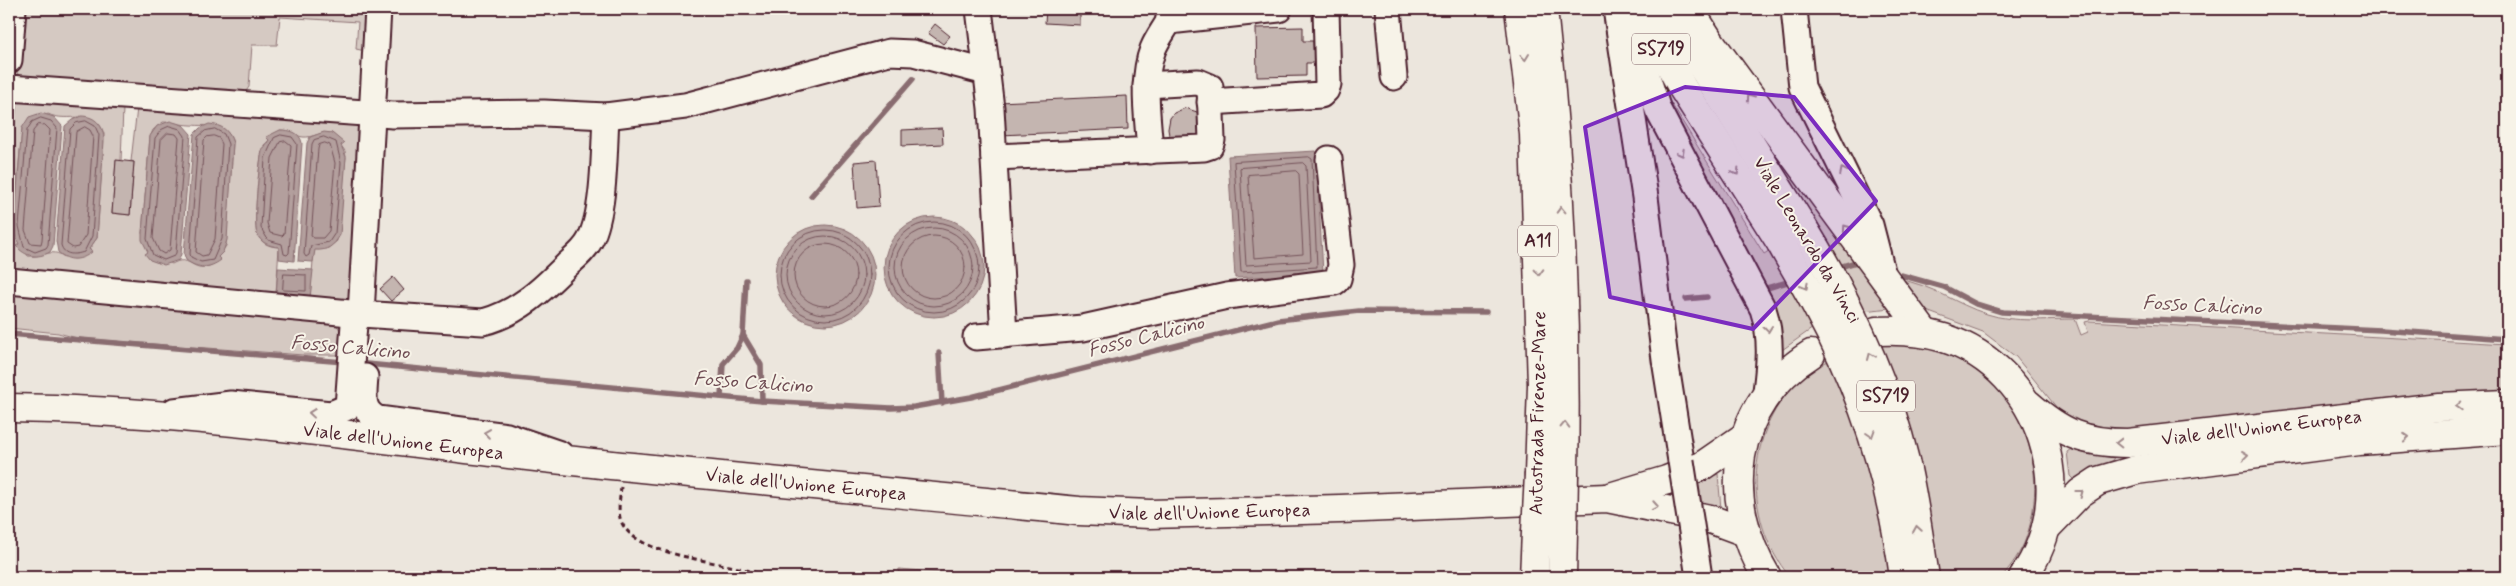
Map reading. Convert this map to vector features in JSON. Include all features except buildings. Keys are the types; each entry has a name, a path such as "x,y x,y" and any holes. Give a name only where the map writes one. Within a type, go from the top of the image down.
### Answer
{"main road":[{"name":"Autostrada Firenze-Mare","path":"1519,9 1534,134 1542,385 1551,474 1563,532 1562,577"},
{"name":"Autostrada Firenze-Mare","path":"1534,577 1536,532 1551,474 1566,364 1560,190 1543,9"},
{"name":"Viale Leonardo da Vinci","path":"1644,9 1647,22 1682,87 1781,243 1837,346 1867,422 1887,488 1904,577"},
{"name":"Viale Leonardo da Vinci","path":"1666,9 1804,229 1846,300 1873,360 1905,463 1925,577"},
{"path":"1689,9 1709,40 1924,332"},
{"name":"Viale dell'Unione Europea","path":"1876,331 1924,332 1958,343 1983,357 2005,376 2028,404 2048,421 2079,438 2091,441 2128,443 2439,407 2507,404"},
{"path":"1767,577 1754,556 1739,508 1738,483 1740,459 1747,435 1764,399 1781,379 1811,354"},
{"name":"Viale dell'Unione Europea","path":"2023,577 2039,549 2046,528 2050,506 2051,478 2047,450 2038,423 2028,404"},
{"name":"Viale dell'Unione Europea","path":"9,408 226,422 584,462 1078,511 1150,514 1340,509 1606,498 1710,519 1745,532"},
{"name":"Viale dell'Unione Europea","path":"2046,528 2080,493 2098,481 2136,470 2359,441 2507,430"},
{"name":"Viale dell'Unione Europea","path":"1606,498 1667,480 1702,466 1747,435"}],"street":[{"path":"9,60 13,9"},
{"path":"378,9 361,314 354,324 360,342 357,396 367,412 378,419 507,436 584,462"},
{"path":"979,9 991,108 1004,335"},
{"path":"1150,151 1146,85 1153,48 1169,15 1279,9"},
{"path":"1210,102 1321,95 1326,90 1328,84 1326,9"},
{"path":"1388,9 1394,77"},
{"path":"1616,9 1645,197 1665,360 1699,577"},
{"path":"1623,9 1633,21 1658,110 1763,309 1769,335 1770,361 1764,399"},
{"path":"1794,9 1799,74 1806,99 1870,225 1885,281"},
{"path":"9,88 371,113 544,113 606,116 685,106 889,52 913,53 986,72"},
{"path":"994,157 1150,151 1210,146 1212,140 1210,87 1206,83 1146,85"},
{"path":"9,281 361,314 483,322 513,311 534,297 590,240 599,203 606,116"},
{"path":"976,337 1082,328 1240,294 1335,282 1338,279 1341,265 1329,159"},
{"path":"149,416 200,406 231,404 331,414 348,407 357,396"}],"path":[{"path":"623,466 620,517 627,531 634,537 665,552 731,565 766,577"}],"highlighted area":[{"path":"1685,87 1794,97 1876,201 1753,329 1610,297 1585,127"}],"shaded area":[{"path":"22,9 369,9 365,51 356,49 358,22 280,17 277,45 252,45 249,87 244,94 19,77 17,72"},
{"path":"1718,71 1890,308 1847,313 1820,323 1782,350 1676,126 1666,95 1764,254 1813,223"},
{"path":"17,100 123,108 121,161 116,161 112,213 130,215 134,162 131,161 137,108 360,124 351,297 346,302 9,273 9,181","holes":["48,114 56,117 80,117 95,120 104,134 97,238 89,249 92,251 64,257 55,253 28,256 13,232 22,128","163,122 216,126 226,131 233,143 226,246 218,257 220,259 210,266 201,267 186,261 178,261 172,264 148,252 142,233 150,137 153,130","280,130 303,137 332,133 345,151 346,157 337,241 327,249 314,249 310,297 276,295 279,247 266,244 257,234 257,193 264,145"]},
{"path":"1897,279 1933,290 1975,310 1998,317 2031,320 2075,319 2081,335 2088,332 2085,322 2089,321 2507,344 2507,390 2408,396 2161,426 2111,430 2087,426 2071,419 2057,408 2016,357 1983,332 1921,309"},
{"path":"9,292 335,323 344,335 344,355 303,355 77,338 58,333 9,328"},
{"path":"1896,343 1936,349 1968,363 1990,381 2009,402 2022,426 2031,453 2035,481 2033,510 2024,543 2002,577 1790,577 1774,553 1763,527 1757,499 1756,470 1761,442 1772,416 1788,392 1820,365 1851,352"},
{"path":"2071,449 2087,454 2112,456 2114,460 2073,479 2070,476 2067,452"},
{"path":"1718,474 1721,509 1705,507 1666,495"},
{"path":"899,569 993,577 898,577"}],"water":[{"path":"41,113 54,117 62,126 53,246 50,252 41,256 32,256 24,253 16,246 19,244 13,232 22,128 29,117"},
{"path":"81,116 95,120 101,126 104,141 97,238 89,249 92,252 79,259 71,259 58,252 56,241 65,126"},
{"path":"170,121 183,125 191,134 181,254 179,260 164,265 150,260 145,254 148,252 142,240 142,233 150,136 157,126"},
{"path":"209,124 224,129 233,143 227,240 223,252 218,257 221,260 203,267 190,263 186,260 184,254 194,134 200,128"},
{"path":"280,130 294,132 299,136 302,143 294,261 279,259 279,247 263,242 257,234 256,228 257,193 262,151 269,140 266,137"},
{"path":"324,132 332,133 344,143 341,145 346,157 340,235 330,247 323,250 315,250 313,262 298,261 307,143 310,137"},
{"path":"1316,151 1323,273 1235,278 1228,156"},
{"path":"934,217 944,218 962,225 976,239 983,257 983,277 976,295 962,309 944,316 934,317 924,316 906,309 892,295 885,277 884,267 885,257 892,239 906,225 924,218"},
{"path":"825,225 835,226 853,233 867,247 874,265 874,285 867,303 853,317 835,324 825,325 815,324 797,317 783,303 776,285 775,275 776,265 783,247 797,233 815,226"},
{"path":"278,268 313,270 310,298 276,295"}],"waterway":[{"path":"811,196 913,79"},
{"name":"Fosso Calicino","path":"1836,268 1856,262"},
{"name":"Fosso Calicino","path":"1901,275 1944,287 1976,304 2002,312 2381,330 2507,339"},
{"path":"746,280 743,335 761,365 762,401"},
{"name":"Fosso Calicino","path":"1767,288 1794,280"},
{"name":"Fosso Calicino","path":"1686,299 1707,297"},
{"name":"Fosso Calicino","path":"356,363 762,401 891,408 914,407 971,397 1278,320 1359,311 1486,312"},
{"name":"Fosso Calicino","path":"9,334 344,362"},
{"path":"721,397 723,364 737,348 743,335"},
{"path":"939,353 942,403"}]}
